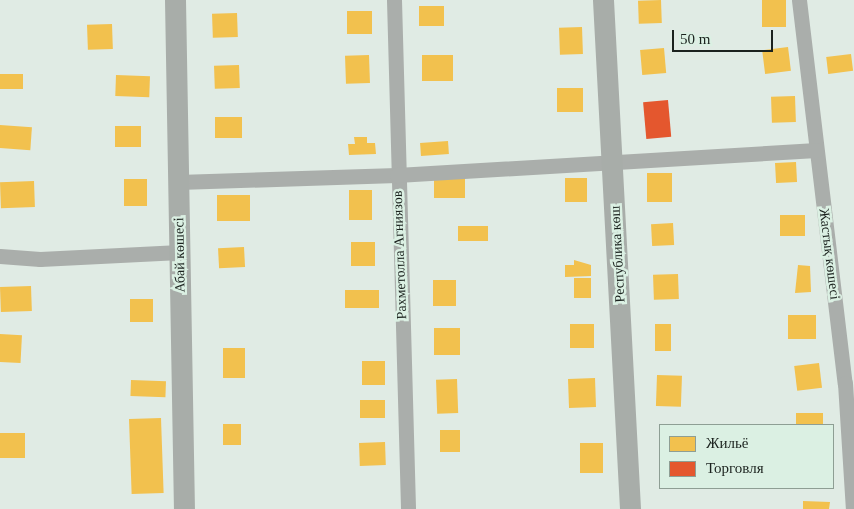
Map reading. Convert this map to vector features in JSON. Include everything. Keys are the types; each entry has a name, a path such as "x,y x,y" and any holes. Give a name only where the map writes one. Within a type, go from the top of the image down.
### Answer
{"main road":[{"name":"Абай көшесі","path":"175,0 184,509"},
{"name":"Республика көш","path":"603,0 630,509"}],"street":[{"name":"Рахметолла Агниязов","path":"394,0 397,175 408,509"},
{"name":"Жастық көшесі","path":"799,0 845,383 853,509"},
{"path":"178,182 397,175 816,150"},
{"path":"0,256 40,259 180,252"}],"building: Жильё":[{"path":"661,0 662,23 639,24 638,1"},
{"path":"762,0 786,0 786,27 762,27"},
{"path":"419,6 444,6 444,26 419,26"},
{"path":"347,11 372,11 372,34 347,34"},
{"path":"237,13 238,37 213,38 212,14"},
{"path":"112,24 113,49 88,50 87,25"},
{"path":"582,27 583,54 560,55 559,28"},
{"path":"788,47 791,71 765,74 762,50"},
{"path":"664,48 666,73 642,75 640,50"},
{"path":"851,54 853,71 828,74 826,57"},
{"path":"369,55 370,83 346,84 345,56"},
{"path":"422,55 453,55 453,81 422,81"},
{"path":"239,65 240,88 215,89 214,66"},
{"path":"0,74 23,74 23,89 0,89"},
{"path":"116,75 150,76 149,97 115,96"},
{"path":"557,88 583,88 583,112 557,112"},
{"path":"795,96 796,122 772,123 771,97"},
{"path":"215,117 242,117 242,138 215,138"},
{"path":"0,125 32,127 30,150 0,148"},
{"path":"115,126 141,126 141,147 115,147"},
{"path":"354,137 367,137 367,143 375,143 376,154 349,155 348,144 355,144"},
{"path":"448,141 449,154 421,156 420,143"},
{"path":"796,162 797,182 776,183 775,163"},
{"path":"647,173 672,173 672,202 647,202"},
{"path":"434,178 465,178 465,198 434,198"},
{"path":"565,178 587,178 587,202 565,202"},
{"path":"124,179 147,179 147,206 124,206"},
{"path":"34,181 35,207 1,208 0,182"},
{"path":"349,190 372,190 372,220 349,220"},
{"path":"217,195 250,195 250,221 217,221"},
{"path":"780,215 805,215 805,236 780,236"},
{"path":"673,223 674,245 652,246 651,224"},
{"path":"458,226 488,226 488,241 458,241"},
{"path":"351,242 375,242 375,266 351,266"},
{"path":"244,247 245,267 219,268 218,248"},
{"path":"574,260 591,265 591,276 565,277 565,265 574,265"},
{"path":"798,265 810,266 811,292 795,293"},
{"path":"678,274 679,299 654,300 653,275"},
{"path":"574,278 591,278 591,298 574,298"},
{"path":"433,280 456,280 456,306 433,306"},
{"path":"31,286 32,311 1,312 0,287"},
{"path":"345,290 379,290 379,308 345,308"},
{"path":"130,299 153,299 153,322 130,322"},
{"path":"788,315 816,315 816,339 788,339"},
{"path":"570,324 594,324 594,348 570,348"},
{"path":"655,324 671,324 671,351 655,351"},
{"path":"434,328 460,328 460,355 434,355"},
{"path":"0,334 22,335 21,363 0,362"},
{"path":"223,348 245,348 245,378 223,378"},
{"path":"362,361 385,361 385,385 362,385"},
{"path":"819,363 822,388 797,391 794,366"},
{"path":"657,375 682,376 681,407 656,406"},
{"path":"595,378 596,407 569,408 568,379"},
{"path":"457,379 458,413 437,414 436,380"},
{"path":"131,380 166,381 165,397 130,396"},
{"path":"360,400 385,400 385,418 360,418"},
{"path":"796,413 823,413 823,424 796,424"},
{"path":"161,418 164,493 132,494 129,419"},
{"path":"223,424 241,424 241,445 223,445"},
{"path":"440,430 460,430 460,452 440,452"},
{"path":"0,433 25,433 25,458 0,458"},
{"path":"385,442 386,465 360,466 359,443"},
{"path":"580,443 603,443 603,473 580,473"},
{"path":"803,501 830,502 829,509 803,509"}],"building: Торговля":[{"path":"668,100 671,137 646,139 643,102"}]}
